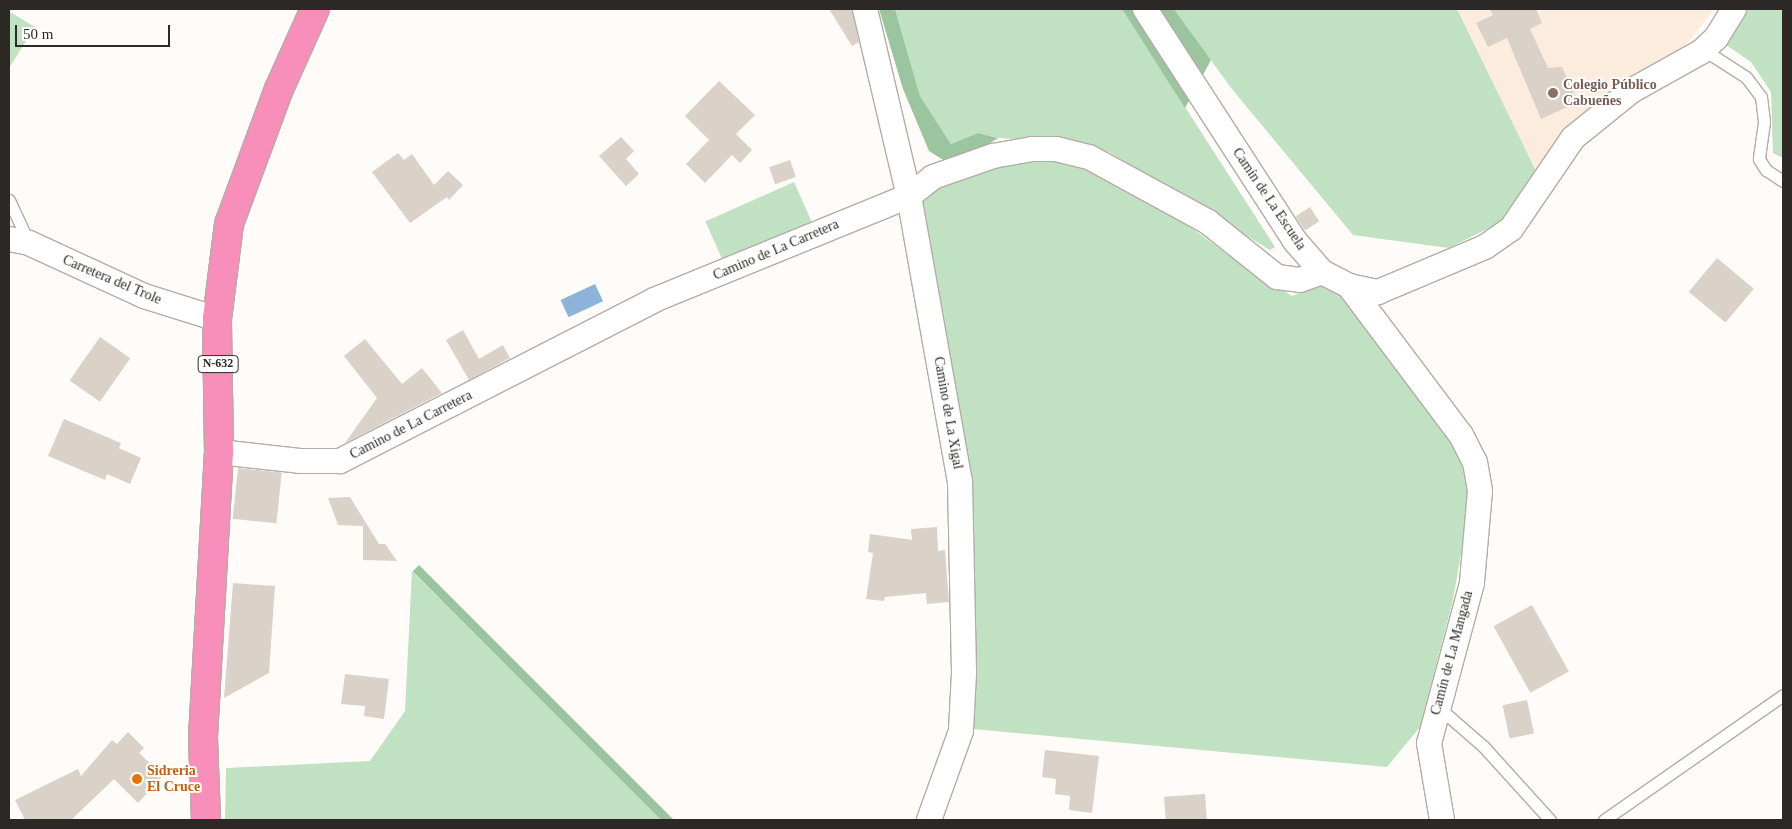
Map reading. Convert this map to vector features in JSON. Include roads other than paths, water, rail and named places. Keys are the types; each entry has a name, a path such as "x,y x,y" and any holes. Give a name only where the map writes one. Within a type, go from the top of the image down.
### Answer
{"highway":[{"name":"N-632","path":"206,820 203,737 220,452 217,319 229,224 279,89 315,9"},
{"path":"190,820 203,737"}],"street":[{"name":"Camino de La Xigal","path":"865,9 909,196 960,481 964,673 961,731 929,820"},
{"name":"Camín de La Escuela","path":"1145,9 1295,241 1322,272 1349,286 1378,292 1485,247 1511,229 1574,138 1631,91 1704,50 1716,38 1734,9"},
{"name":"Camino de La Carretera","path":"220,452 300,461 340,461 654,300 909,196 933,177 993,156 1032,149 1056,149 1089,158 1179,205 1208,222 1277,277 1300,280 1322,272"},
{"name":"Carretera del Trole","path":"19,241 144,296 217,319"},
{"name":"Camín de La Mangada","path":"1349,286 1461,436 1475,462 1480,491 1472,583 1429,743 1442,820"}],"lane":[{"path":"1704,50 1746,77 1761,97 1764,122 1759,158 1766,170 1783,181"},
{"path":"9,200 19,241"},
{"path":"1604,820 1783,695"},
{"path":"1438,707 1483,746 1550,820"}],"water":[{"path":"595,284 603,301 569,317 561,300"}],"place":[{"name":"Colegio Público Cabueñes","path":"1553,93"},
{"name":"Sidreria El Cruce","path":"137,779"}]}
